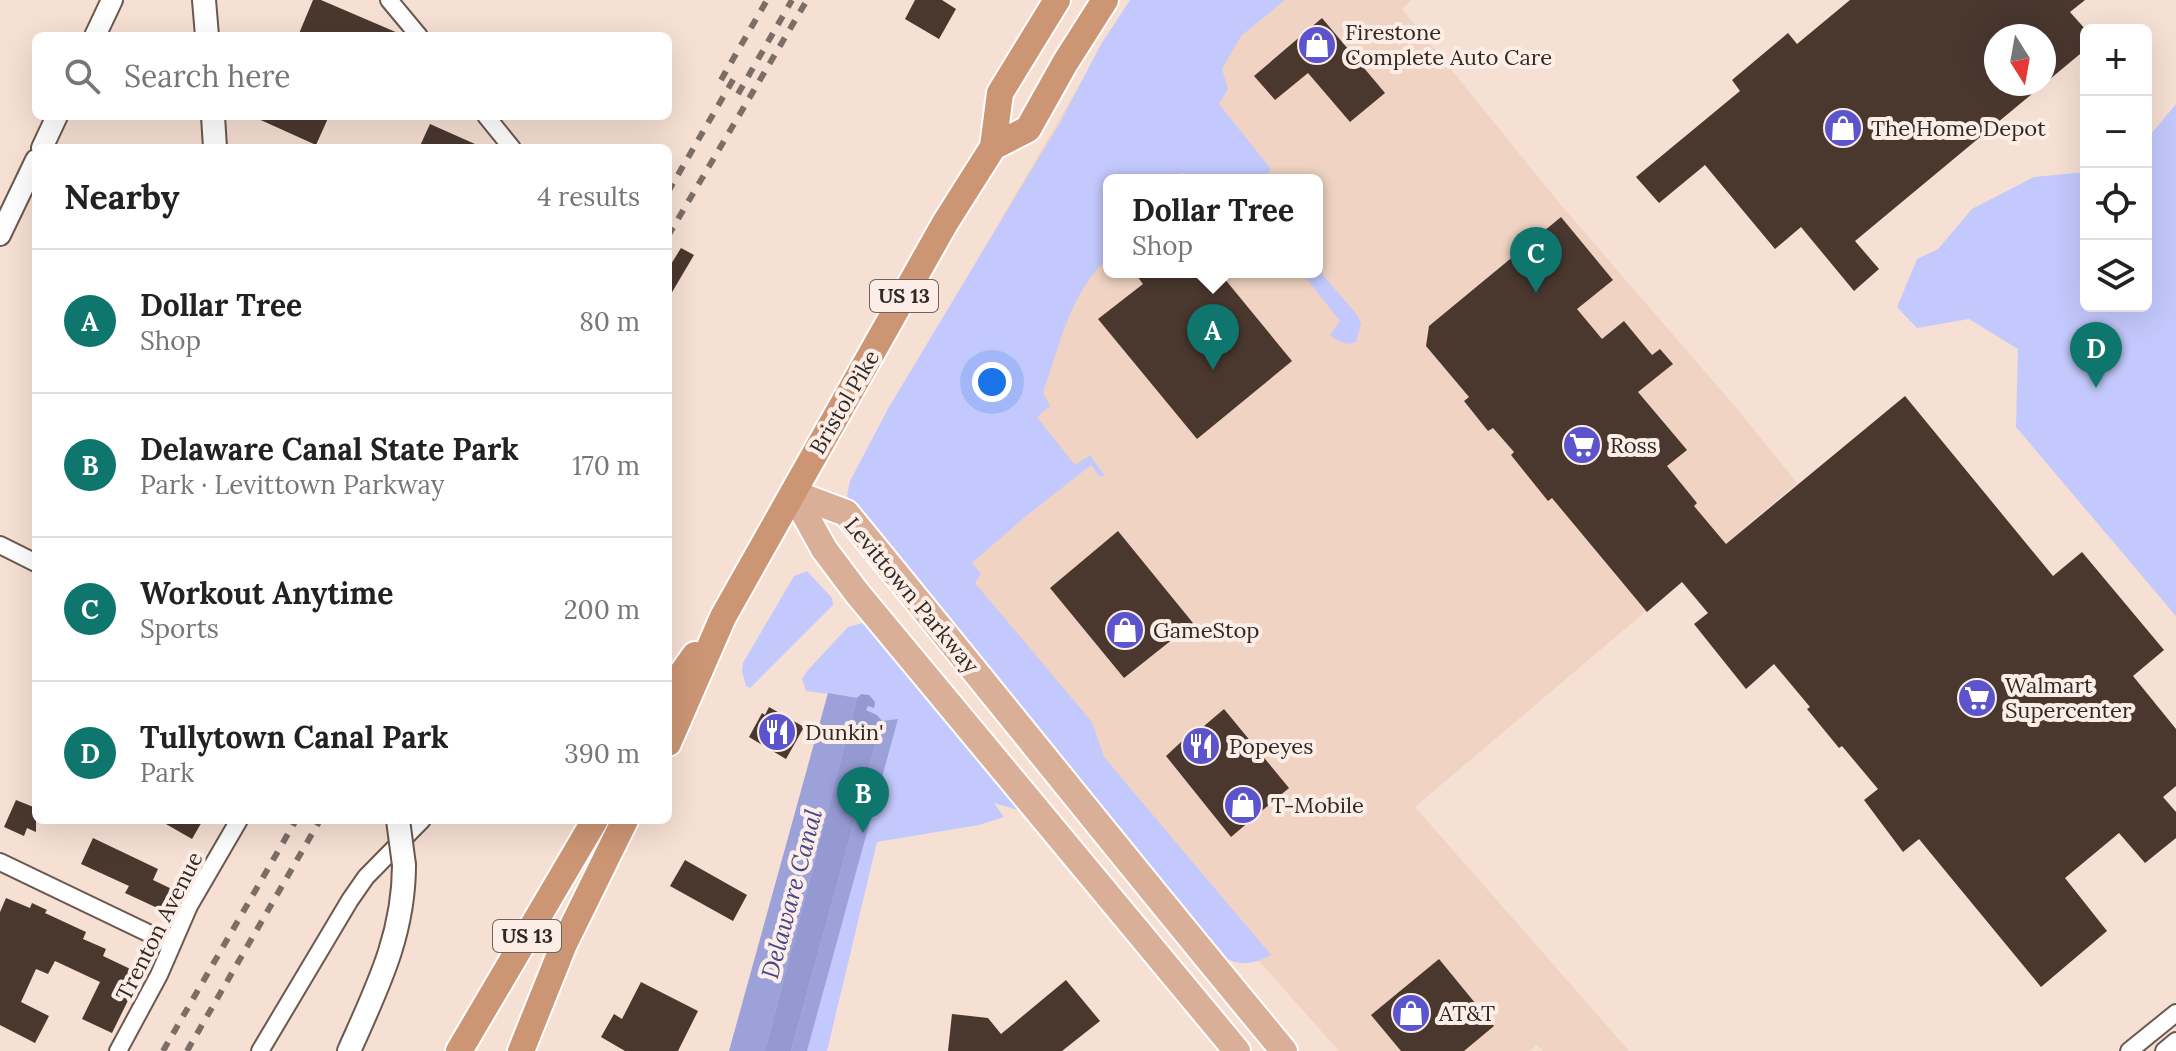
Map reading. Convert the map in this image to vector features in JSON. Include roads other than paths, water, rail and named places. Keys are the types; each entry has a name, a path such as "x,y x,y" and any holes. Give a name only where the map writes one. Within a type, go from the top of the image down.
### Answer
{"highway":[{"name":"Bristol Pike","path":"672,734 723,617 945,223 993,147 1000,93 1057,0"},
{"name":"Bristol Pike","path":"993,147 1028,129 1105,0"},
{"name":"Bristol Pike","path":"672,687 723,617"},
{"name":"US 13","path":"459,1051 593,824"},
{"name":"US 13","path":"521,1051 564,944 623,824"}],"main road":[{"path":"204,0 207,32"},
{"path":"213,120 215,144"},
{"name":"Levittown Parkway","path":"793,493 824,549 857,593 1237,1051"},
{"name":"Levittown Parkway","path":"793,493 846,513 1075,793 1135,872 1284,1051"},
{"path":"349,1051 394,942 403,904 404,865 399,824"}],"street":[{"path":"97,32 112,0"},
{"path":"389,0 416,32"},
{"path":"44,144 55,120"},
{"path":"489,120 509,144"},
{"path":"0,235 32,168"},
{"path":"0,545 32,561"},
{"name":"Trenton Avenue","path":"118,1051 142,1010 189,906 237,824"},
{"path":"260,1051 366,877 418,824"},
{"path":"0,862 171,944"},
{"path":"2129,1051 2176,1013"},
{"path":"2164,1051 2176,1041"}],"railway":[{"path":"721,80 767,0"},
{"path":"738,94 792,0"},
{"path":"672,229 807,0"},
{"path":"672,185 737,73"},
{"path":"163,1051 294,824"},
{"path":"187,1051 318,824"}],"place":[{"name":"Firestone Complete Auto Care","path":"1317,45"},
{"name":"The Home Depot","path":"1843,128"},
{"name":"Workout Anytime","path":"1536,293"},
{"name":"Dollar Tree","path":"1213,370"},
{"name":"Tullytown Canal Park","path":"2096,388"},
{"name":"Ross","path":"1582,445"},
{"name":"GameStop","path":"1125,630"},
{"name":"Walmart Supercenter","path":"1977,698"},
{"name":"Dunkin'","path":"777,732"},
{"name":"Popeyes","path":"1201,746"},
{"name":"T-Mobile","path":"1243,805"},
{"name":"Delaware Canal State Park","path":"863,833"},
{"name":"AT&T","path":"1411,1013"}],"water label":[{"name":"Delaware Canal","path":"792,894"}]}
